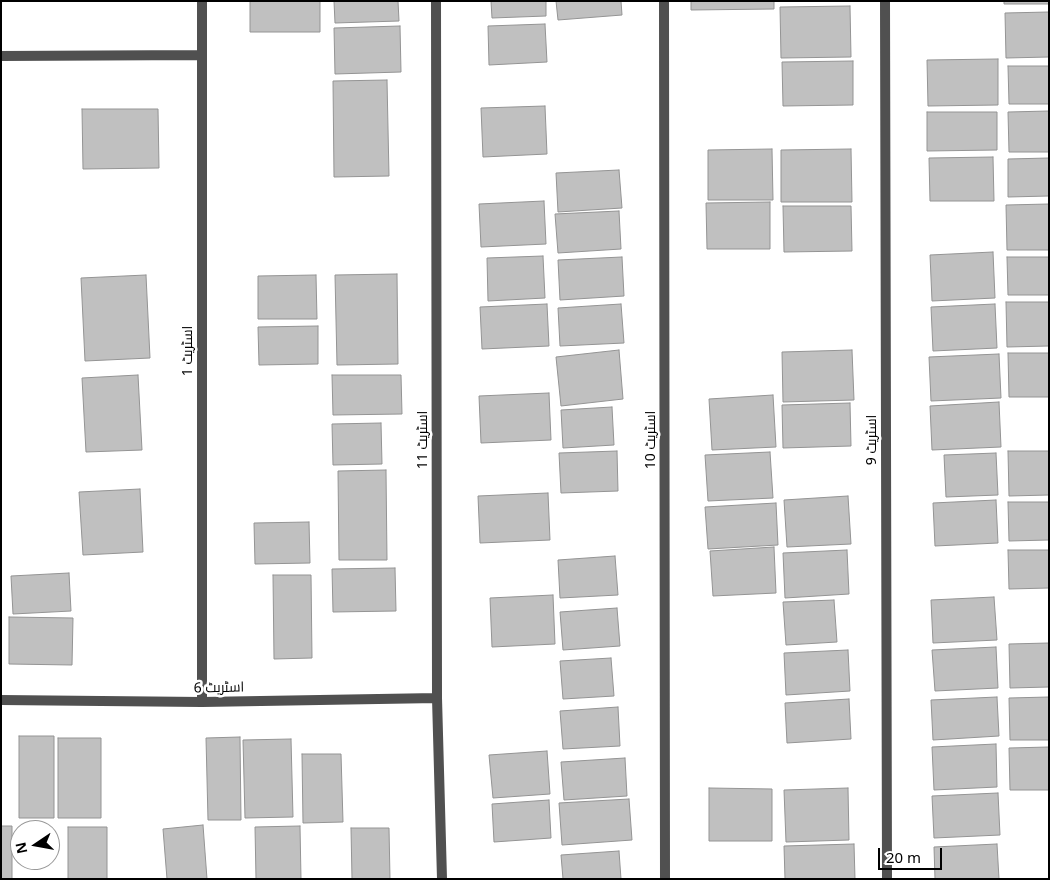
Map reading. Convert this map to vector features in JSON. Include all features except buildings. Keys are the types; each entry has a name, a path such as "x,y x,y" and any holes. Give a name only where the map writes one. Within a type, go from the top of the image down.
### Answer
{"street":[{"name":"اسٹریٹ 1","path":"202,1 202,702"},
{"name":"اسٹریٹ 11","path":"436,1 438,698 442,879"},
{"name":"اسٹریٹ 10","path":"664,1 665,879"},
{"name":"اسٹریٹ 9","path":"885,1 887,879"},
{"path":"1,56 202,55"},
{"name":"اسٹریٹ 6","path":"1,700 202,702 438,698"}]}
